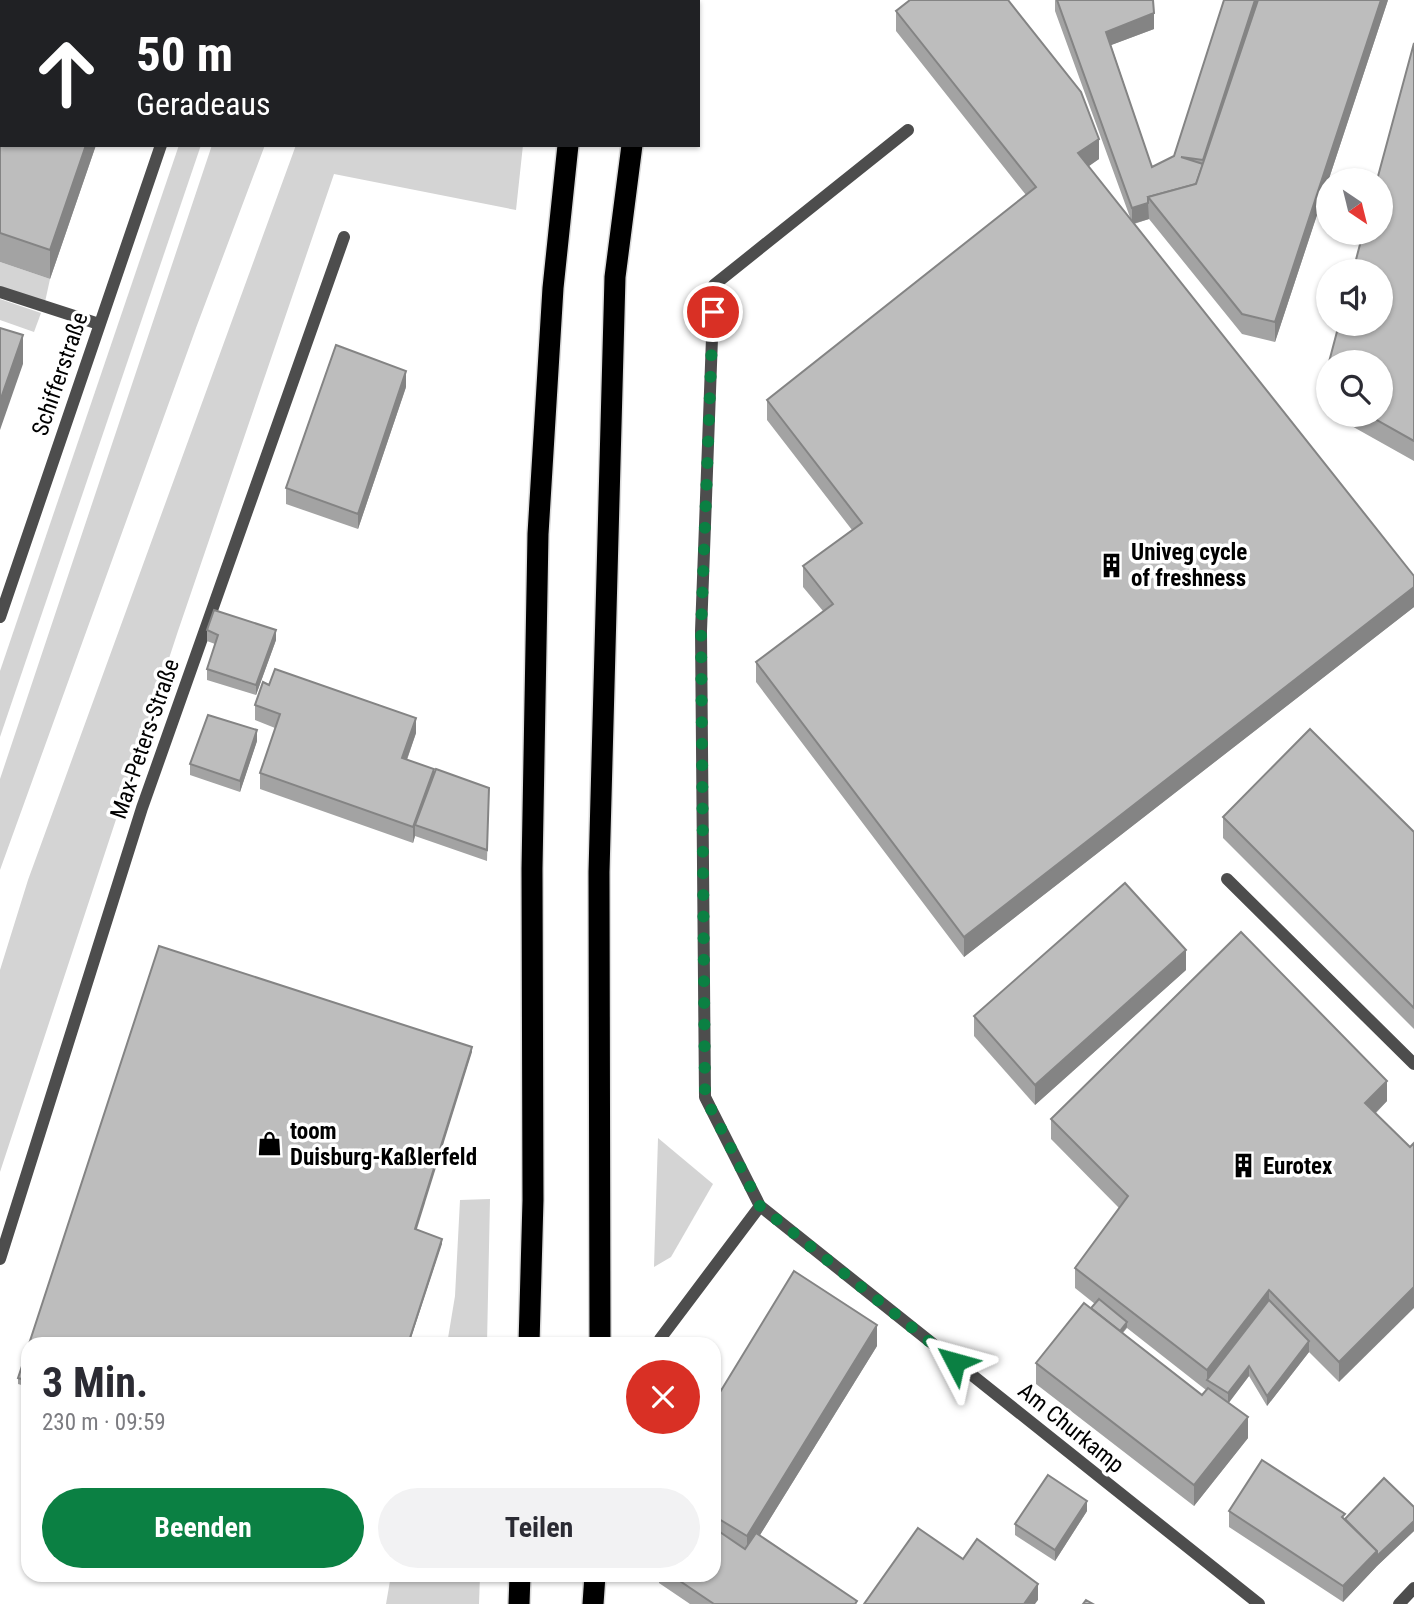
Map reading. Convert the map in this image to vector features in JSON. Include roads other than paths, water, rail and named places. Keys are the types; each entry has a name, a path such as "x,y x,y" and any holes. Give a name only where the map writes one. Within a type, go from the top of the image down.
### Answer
{"highway":[{"path":"529,1337 533,1200 531,869 538,534 552,288 568,147"},
{"path":"600,1337 599,872 615,277 632,147"},
{"path":"519,1604 520,1582"},
{"path":"593,1604 595,1582"}],"street":[{"path":"662,1337 760,1206 705,1097 701,631 714,285 908,130"},
{"name":"Schifferstraße","path":"0,617 160,147"},
{"name":"Max-Peters-Straße","path":"0,1259 142,808 344,237"},
{"path":"0,292 99,324"},
{"path":"1227,879 1414,1063"},
{"name":"Am Churkamp","path":"760,1206 1259,1604"},
{"path":"1399,1604 1414,1588"}],"place":[{"name":"Univeg cycle of freshness","path":"1111,565"},
{"name":"toom Duisburg-Kaßlerfeld","path":"270,1144"},
{"name":"Eurotex","path":"1243,1166"}]}
